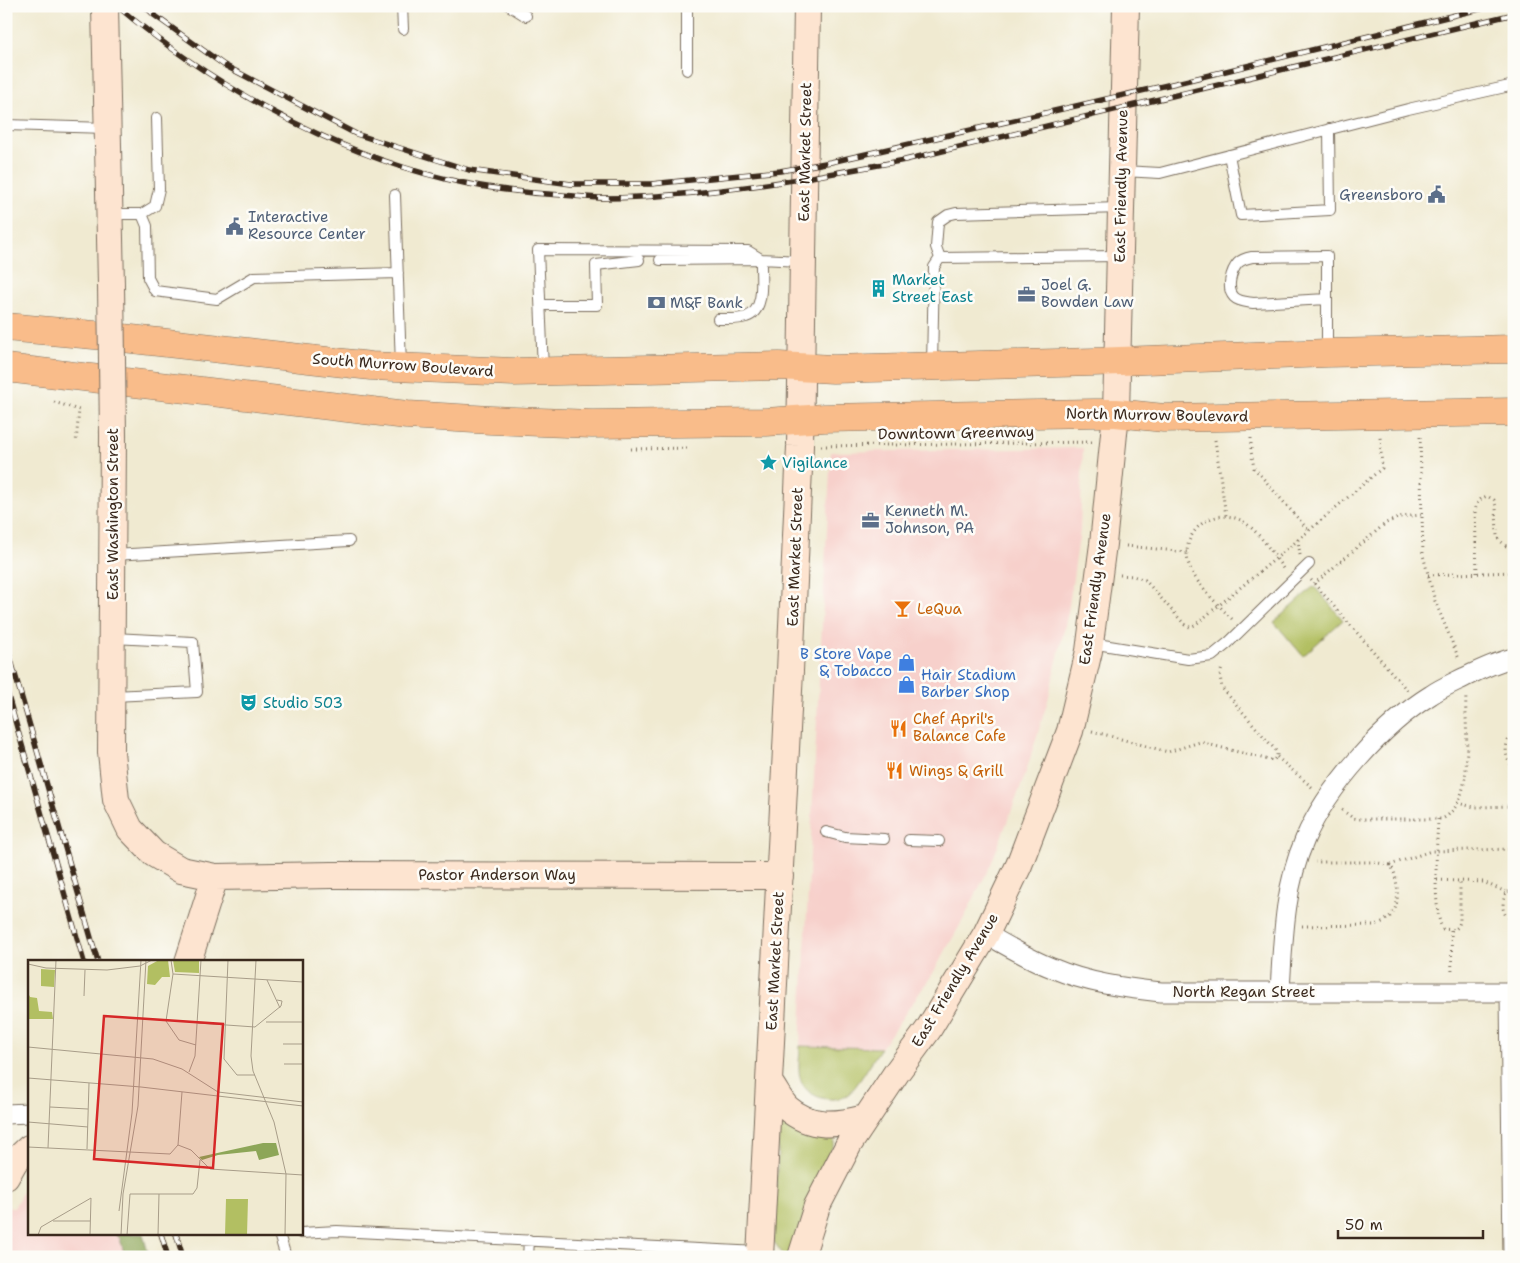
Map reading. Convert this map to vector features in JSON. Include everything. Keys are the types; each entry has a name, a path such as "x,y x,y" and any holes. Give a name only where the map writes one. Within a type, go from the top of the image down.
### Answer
{"main road":[{"name":"East Washington Street","path":"105,6 113,436 111,752 116,800 130,829 154,854 181,870 215,876"},
{"name":"East Market Street","path":"763,1255 769,1082 801,419 807,6"},
{"name":"East Friendly Avenue","path":"866,1118 928,1030 986,934 1019,865 1071,725 1090,643 1103,544 1116,412 1126,6"},
{"name":"South Murrow Boulevard","path":"6,327 105,336 306,359 401,367 514,372 760,367 802,368"},
{"path":"802,368 833,369 1514,349"},
{"path":"6,368 416,416 592,424 776,422 801,419"},
{"name":"North Murrow Boulevard","path":"801,419 1116,412 1164,418 1514,412"},
{"path":"189,960 215,876"},
{"name":"Pastor Anderson Way","path":"215,876 780,876"},
{"path":"769,1082 787,1107 802,1118 822,1124 843,1124 866,1118"},
{"path":"801,1257 817,1206 848,1144 866,1118"},
{"path":"6,1177 15,1161 28,1149"}],"street":[{"path":"1280,991 1284,926 1294,873 1305,839 1327,800 1354,762 1393,724 1419,704 1431,695 1467,676 1514,658"},
{"name":"North Regan Street","path":"986,934 1051,968 1080,979 1113,986 1162,992 1512,992"},
{"path":"1512,992 1512,1257"},
{"path":"6,1114 28,1113"}],"lane":[{"path":"402,6 402,29"},
{"path":"510,6 526,16"},
{"path":"686,6 687,70"},
{"path":"1122,171 1160,173 1408,109 1514,85"},
{"path":"109,214 142,214 155,206 159,189 158,118"},
{"path":"6,125 108,128"},
{"path":"1229,155 1241,214 1330,210 1329,130"},
{"path":"395,195 401,367"},
{"path":"940,258 936,246 938,222 948,215 956,213 1121,208"},
{"path":"142,214 147,226 148,278 155,291 217,299 254,277 398,273"},
{"path":"543,371 538,250 748,251 760,259"},
{"path":"940,258 1120,256"},
{"path":"1327,298 1253,303 1242,301 1234,297 1230,290 1230,280 1238,262 1252,257 1327,256 1327,298 1327,353"},
{"path":"932,366 934,267 940,258"},
{"path":"718,319 745,318 757,310 760,299 760,259"},
{"path":"660,260 760,259 804,261"},
{"path":"541,305 597,305 596,264 639,260"},
{"path":"113,555 349,541"},
{"path":"1090,643 1188,659 1212,656 1306,567"},
{"path":"112,638 194,642 197,692 112,696"},
{"path":"826,832 844,837 884,839"},
{"path":"909,840 939,840"},
{"path":"302,1233 337,1232 529,1240 763,1255"},
{"path":"280,1236 286,1257"},
{"path":"528,1257 529,1240"}],"path":[{"path":"54,402 79,410 76,443"},
{"path":"1099,574 1133,576 1145,580 1185,625 1190,627 1219,606 1382,468 1380,436"},
{"path":"1225,644 1220,676 1222,688 1277,752 1277,758 1327,800 1352,818 1442,819 1454,810 1464,782 1466,767 1467,676 1435,601 1423,555 1420,436"},
{"path":"1251,438 1254,468 1309,531"},
{"path":"1214,439 1226,516"},
{"name":"Downtown Greenway","path":"813,446 1100,442"},
{"path":"1477,573 1476,510 1477,502 1482,498 1487,496 1494,500 1497,538 1506,546 1514,546"},
{"path":"1314,584 1386,523 1400,517 1421,515"},
{"path":"1241,630 1193,574 1187,552 1191,537 1196,528 1212,518 1226,516 1239,519 1248,525 1292,580"},
{"path":"1298,540 1306,567 1314,584 1419,704"},
{"path":"1103,544 1187,552"},
{"path":"1428,575 1514,572"},
{"path":"1071,725 1168,752 1180,750 1188,745 1200,742 1265,760 1273,761 1277,758"},
{"path":"1514,732 1508,739 1506,753 1508,761 1514,768"},
{"path":"1457,803 1474,806 1514,806"},
{"path":"1438,819 1437,880 1439,923 1443,929 1451,930 1458,927 1460,922 1460,880"},
{"path":"1297,863 1372,862 1390,864 1437,850 1514,849"},
{"path":"1284,926 1375,925 1383,922 1393,914 1398,897 1395,875 1390,864"},
{"path":"1437,880 1483,882 1506,892 1514,891"},
{"path":"1506,892 1503,903 1504,914 1506,917 1514,919"},
{"path":"1451,930 1452,992"}],"shaded area":[{"path":"1083,448 1080,530 1068,612 1048,700 1024,778 991,864 964,918 932,975 881,1048 800,1046 831,452"},
{"path":"28,1181 28,1236 144,1236 149,1257 6,1257 6,1207 14,1208"}],"green space":[{"path":"1314,586 1343,620 1303,656 1274,622"},
{"path":"800,1046 881,1048 859,1081 847,1095 841,1098 828,1099 809,1092 804,1087 799,1068"},
{"path":"789,1120 831,1135 834,1139 834,1144 814,1184 790,1257 785,1257 774,1242 779,1127 782,1121"},
{"path":"118,1236 144,1236 149,1257 125,1257 120,1238"}],"railway":[{"path":"117,6 191,62 230,87 272,111 358,151 402,167 475,185 533,193 604,198 718,191 830,174 905,160 1514,14"},
{"path":"145,6 154,15 224,65 356,134 469,170 571,184 651,184 780,171 831,162 1185,81 1492,6"},
{"path":"6,643 97,960"},
{"path":"6,689 83,960"},
{"path":"162,1236 168,1257"},
{"path":"177,1236 183,1257"}],"place":[{"name":"Greensboro","path":"1437,195"},
{"name":"Interactive Resource Center","path":"234,226"},
{"name":"Market Street East","path":"878,289"},
{"name":"Joel G. Bowden Law","path":"1027,294"},
{"name":"M&F Bank","path":"656,303"},
{"name":"Vigilance","path":"768,463"},
{"name":"Kenneth M. Johnson, PA","path":"871,520"},
{"name":"LeQua","path":"903,609"},
{"name":"B Store Vape & Tobacco","path":"906,663"},
{"name":"Hair Stadium Barber Shop","path":"907,684"},
{"name":"Studio 503","path":"249,703"},
{"name":"Chef April's Balance Cafe","path":"899,728"},
{"name":"Wings & Grill","path":"895,771"}]}
